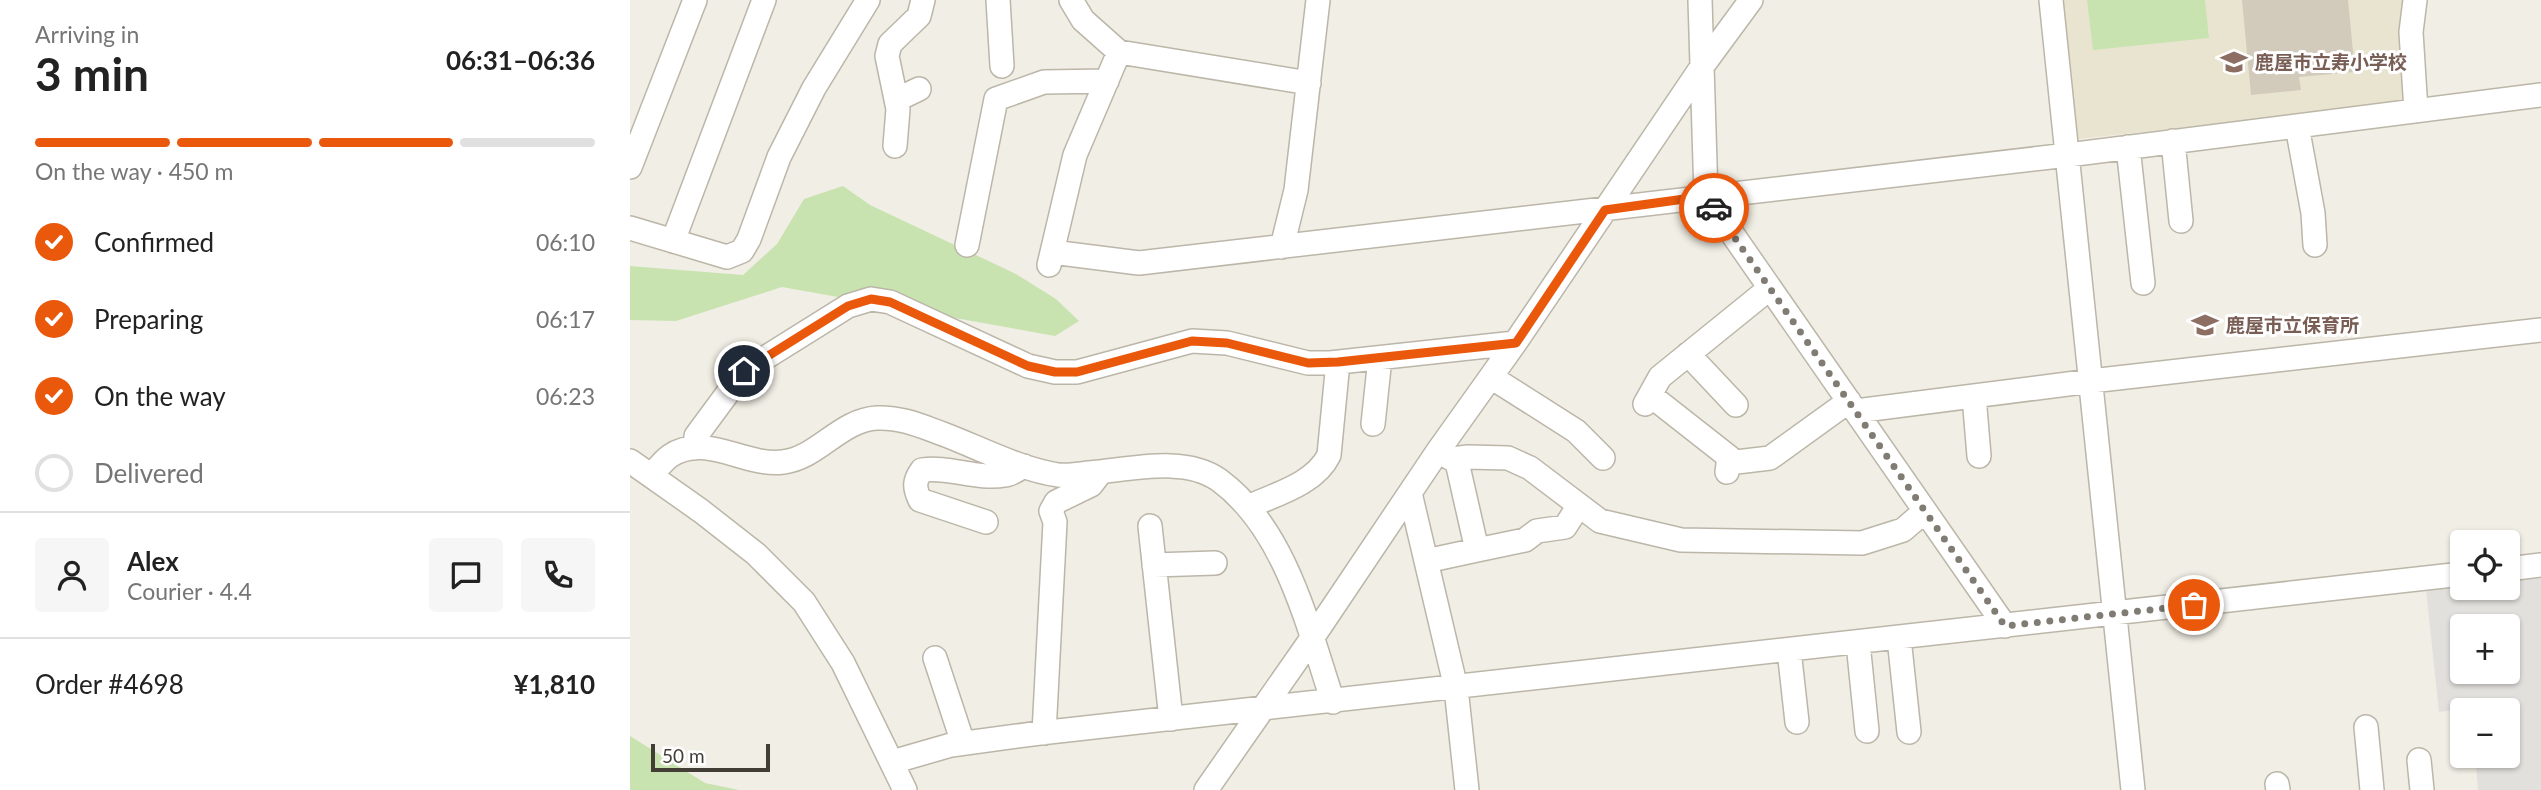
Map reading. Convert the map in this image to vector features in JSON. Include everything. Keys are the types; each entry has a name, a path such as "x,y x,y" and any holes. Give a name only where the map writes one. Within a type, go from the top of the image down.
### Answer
{"street":[{"path":"630,167 695,0"},
{"path":"673,241 764,0"},
{"path":"630,228 727,257 742,251 749,239 779,157 814,88 868,0"},
{"path":"895,146 898,109 887,56 890,44 919,16 923,0"},
{"path":"998,0 1002,66"},
{"path":"1071,0 1083,20 1119,52 1308,83"},
{"path":"1282,247 1296,190 1318,0"},
{"path":"1700,0 1706,196 2005,626"},
{"path":"1206,790 1410,493 1445,455 1491,377 1701,68 1751,0"},
{"path":"2051,0 2133,790"},
{"path":"2415,0 2411,32 2416,111"},
{"path":"1119,52 1075,155 1050,259 1139,263 2068,155 2541,95"},
{"path":"967,245 996,99 1044,82 1107,81"},
{"path":"896,100 919,89"},
{"path":"2297,126 2313,213 2315,245"},
{"path":"2173,141 2182,221"},
{"path":"2128,147 2143,284"},
{"path":"1770,288 1660,377 1647,399 1729,457 1728,468 1770,458 1852,406 1974,396 2541,330"},
{"path":"695,448 696,436 744,371 848,306 871,299 890,302 1028,366 1055,372 1077,372 1192,341 1227,343 1308,363 1516,343"},
{"path":"1688,354 1736,405"},
{"path":"1373,424 1380,358"},
{"path":"1248,507 1310,478 1323,468 1329,455 1338,362"},
{"path":"1491,377 1576,431 1603,458"},
{"path":"1974,396 1979,456"},
{"path":"652,475 670,456 695,448 706,447 760,462 795,460 849,425 876,418 906,420 1024,466 1061,475 1165,467 1191,468 1215,478 1240,497 1264,527 1282,559 1333,702"},
{"path":"1445,455 1508,458 1530,468 1578,507 1600,521 1681,540 1862,543 1903,530 1925,511"},
{"path":"1445,455 1457,462 1477,550"},
{"path":"630,461 756,554 804,602 843,663 905,790"},
{"path":"986,522 920,500 915,489 915,478 922,470 935,468 968,474 1006,476 1024,466"},
{"path":"1044,733 1055,522 1051,511 1056,502 1091,485 1101,472"},
{"path":"1410,493 1456,688 1467,790"},
{"path":"1426,561 1525,540 1537,531 1565,527 1578,507"},
{"path":"1150,526 1171,719"},
{"path":"1154,565 1215,563"},
{"path":"2520,568 2541,565"},
{"path":"892,762 963,743 1044,733 2450,575"},
{"path":"1899,638 1909,732"},
{"path":"1858,643 1867,731"},
{"path":"1789,650 1797,722"},
{"path":"935,658 963,743"},
{"path":"2366,727 2372,790"},
{"path":"2419,760 2422,790"}],"shaded area":[{"name":"鹿屋市立寿小学校","path":"2055,0 2409,0 2408,96 2401,104 2069,140"},
{"path":"2541,578 2541,790 2478,790 2476,768 2520,768 2520,698 2450,698 2450,711 2439,712 2426,590 2450,587 2450,600 2520,600 2520,580"}],"green space":[{"path":"2087,0 2205,0 2209,38 2093,50"},
{"path":"843,186 870,205 1016,274 1056,299 1079,321 1055,336 782,287 676,321 630,320 630,266 743,275 777,244 804,199"},
{"path":"630,736 705,783 739,790 630,790"}],"building":[{"path":"2242,0 2348,0 2355,72 2299,77 2301,90 2251,95"}],"way so far":[{"path":"1714,208 2005,626 2194,605"}],"place":[{"name":"鹿屋市立寿小学校","path":"2234,62"},
{"name":"鹿屋市立保育所","path":"2205,325"}],"route":[{"path":"744,371 848,306 871,299 890,302 1028,366 1055,372 1077,372 1192,341 1227,343 1308,363 1330,363 1516,343 1605,210 1706,196 1714,208"}]}
